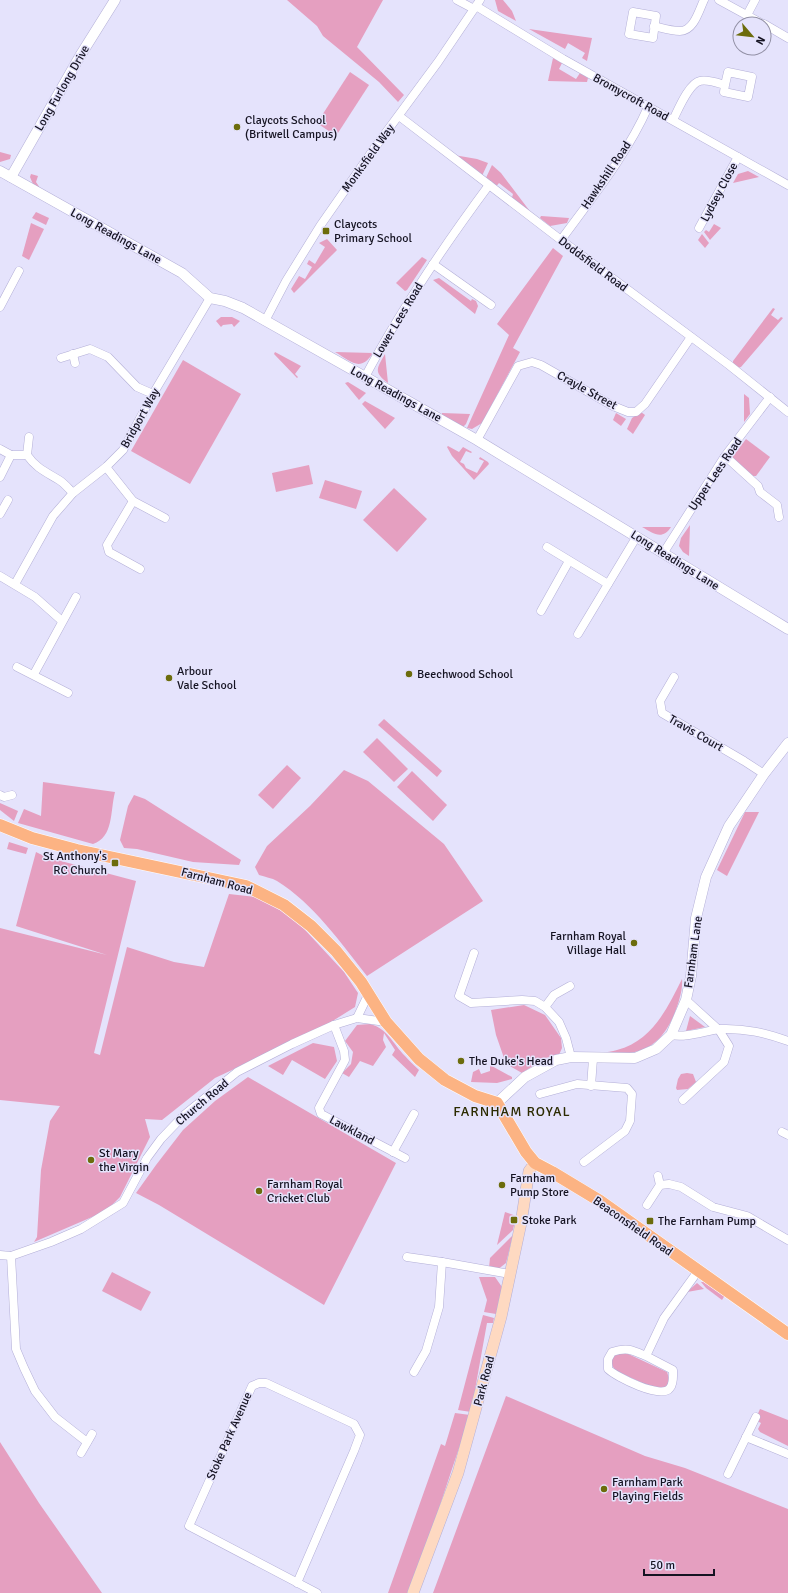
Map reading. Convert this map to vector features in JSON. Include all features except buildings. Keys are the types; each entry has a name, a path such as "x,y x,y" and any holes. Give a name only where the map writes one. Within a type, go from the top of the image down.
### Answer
{"main road":[{"name":"Farnham Road","path":"0,825 32,838 77,850 246,886 284,905 311,926 344,962 361,982 386,1022 419,1059 445,1080 475,1096 497,1103"},
{"name":"Beaconsfield Road","path":"497,1103 522,1146 535,1164 552,1172 600,1201 788,1334"},
{"name":"Park Road","path":"413,1593 458,1473 501,1317 521,1223 529,1172 535,1164"}],"street":[{"name":"Long Furlong Drive","path":"11,177 80,56 115,0"},
{"name":"Bromycroft Road","path":"457,0 476,5 563,59 788,185"},
{"path":"654,26 680,31 687,29 696,18 704,0"},
{"path":"719,0 747,15 755,0"},
{"name":"Monksfield Way","path":"266,321 286,281 320,226 476,5"},
{"path":"772,29 788,38"},
{"path":"674,120 689,89 695,83 701,80 725,85"},
{"name":"Hawkshill Road","path":"561,240 609,173 640,124 648,107"},
{"name":"Doddsfield Road","path":"398,116 692,337 788,412"},
{"name":"Lydsey Close","path":"700,228 738,157"},
{"name":"Long Readings Lane","path":"0,171 182,273 210,298 225,301 243,308 477,440 664,552 788,629"},
{"name":"Lower Lees Road","path":"365,377 405,305 489,185"},
{"path":"433,264 491,305"},
{"path":"0,307 19,271"},
{"name":"Bridport Way","path":"15,584 53,516 73,492 106,467 123,450 153,394 210,298"},
{"name":"Crayle Street","path":"477,440 518,366 532,362 541,365 613,406 628,412 636,412 644,404 692,337"},
{"path":"61,358 90,349 108,357 137,387 153,394"},
{"path":"73,354 75,363"},
{"name":"Upper Lees Road","path":"664,552 725,456 770,397"},
{"path":"29,437 27,455 33,464 42,471 59,480 73,492"},
{"path":"0,449 11,455 27,455"},
{"path":"0,477 11,455"},
{"path":"725,456 758,486 760,492 777,505 779,517"},
{"path":"106,467 133,501 165,518"},
{"path":"0,514 8,500"},
{"path":"133,501 107,545 109,552 140,569"},
{"path":"578,634 637,536"},
{"path":"546,547 608,584"},
{"path":"541,611 569,561"},
{"path":"0,576 35,597 62,621"},
{"path":"34,674 76,597"},
{"path":"17,667 68,692"},
{"name":"Travis Court","path":"674,676 660,701 662,713 764,774"},
{"name":"Farnham Lane","path":"497,1103 525,1077 556,1060 571,1057 635,1058 656,1049 671,1034 686,1000 691,976 696,918 706,877 729,826 764,774 788,743"},
{"path":"0,795 4,797 12,795"},
{"path":"474,954 459,996 472,1004 522,1000 535,1001 545,1007 559,1022 566,1038 571,1057"},
{"path":"545,1007 554,995 570,986"},
{"path":"357,1018 368,995"},
{"path":"683,1100 724,1062 729,1046 719,1030 686,1000"},
{"name":"Church Road","path":"0,1255 11,1256 51,1242 81,1229 124,1203 147,1158 161,1139 184,1114 237,1072 292,1044 334,1025 357,1018 386,1022"},
{"name":"Lawkland","path":"334,1025 344,1051 345,1060 319,1108 321,1114 405,1158"},
{"path":"671,1034 679,1036 719,1030 740,1029 760,1031 788,1041"},
{"path":"591,1086 593,1058"},
{"path":"540,1094 577,1084 627,1088 632,1094 630,1121 625,1131 584,1162"},
{"path":"393,1152 414,1114"},
{"path":"647,1205 660,1185 658,1176"},
{"path":"660,1185 669,1184 681,1187 713,1207 747,1216 788,1240"},
{"path":"11,1256 16,1349 35,1390 55,1417 87,1442"},
{"path":"407,1257 510,1274"},
{"path":"414,1372 426,1351 439,1307 442,1262"},
{"path":"646,1356 664,1318 698,1271"},
{"path":"622,1349 646,1356 673,1370 673,1380 670,1388 665,1392 655,1392 613,1374 608,1369 608,1359 612,1352 622,1349"},
{"name":"Stoke Park Avenue","path":"296,1583 360,1436 354,1424 266,1383 259,1383 252,1386 189,1526 296,1583 317,1593"},
{"path":"728,1474 756,1417"},
{"path":"81,1453 92,1434"},
{"path":"746,1437 788,1454"}],"shaded area":[{"path":"287,0 383,0 357,47 404,95 398,102 379,82 323,36 317,26"},
{"path":"495,0 503,0 512,11 516,21 498,11"},
{"path":"529,29 592,38 587,61 582,58 585,53 568,43 565,49"},
{"path":"553,58 562,63 559,69 576,79 580,73 588,78 587,82 548,81"},
{"path":"350,72 369,85 336,136 317,123"},
{"path":"0,152 11,155 10,159 0,162"},
{"path":"454,155 477,159 488,163 481,178"},
{"path":"492,165 501,173 529,210 528,213 511,201 513,194 499,183 494,189 484,182"},
{"path":"748,171 759,177 733,183 738,174"},
{"path":"31,174 38,176 36,182 40,188 35,189 30,177"},
{"path":"36,212 49,218 46,225 32,218"},
{"path":"541,216 569,218 567,223 550,226 540,218"},
{"path":"31,223 44,229 29,260 22,256"},
{"path":"714,224 721,228 710,240 704,232 706,230 709,232"},
{"path":"702,234 709,243 705,248 698,240"},
{"path":"327,239 337,250 294,293 291,289 299,276 305,279 312,267 307,264 309,260 315,264 325,247 319,243"},
{"path":"553,248 563,256 513,348 520,352 482,423 472,429 467,428 509,335 497,324"},
{"path":"422,257 427,260 405,291 396,283"},
{"path":"439,278 471,301 472,299 476,301 478,306 475,314 433,280"},
{"path":"773,308 775,309 771,315 778,320 781,317 783,318 741,367 738,368 733,361"},
{"path":"221,317 232,317 240,321 234,327 232,324 223,325 221,327 216,321"},
{"path":"275,352 301,366 295,374 298,377 297,378 274,354"},
{"path":"335,352 373,353 364,363 359,364 351,362"},
{"path":"385,354 388,383 378,373 378,366"},
{"path":"183,360 241,394 190,484 131,451"},
{"path":"348,382 366,393 359,400 345,383"},
{"path":"744,394 749,398 750,414 744,422"},
{"path":"365,401 395,418 385,429 362,404"},
{"path":"641,412 645,415 633,434 627,429 632,418"},
{"path":"442,413 470,414 466,424 463,427 442,415"},
{"path":"616,413 626,419 621,426 613,420"},
{"path":"746,439 770,457 756,476 749,476 731,459"},
{"path":"448,446 459,452 463,447 472,452 466,451 460,462 464,464 466,468 477,473 484,461 479,459 480,457 489,464 474,480 452,456 447,447"},
{"path":"309,465 313,484 276,492 272,473"},
{"path":"325,480 362,491 356,509 319,498"},
{"path":"394,488 427,519 397,552 363,520"},
{"path":"690,525 689,556 683,552 679,546 681,538"},
{"path":"642,527 671,527 668,531 661,535"},
{"path":"384,719 442,771 437,777 378,725"},
{"path":"377,738 408,769 394,782 363,752"},
{"path":"287,765 301,778 273,809 258,795"},
{"path":"344,770 368,781 444,844 483,901 367,976 315,912 290,890 277,881 259,875 255,867 267,846 310,806"},
{"path":"412,771 447,805 433,821 397,787"},
{"path":"43,782 115,792 110,822 105,836 100,841 93,844 18,823 24,809 41,816"},
{"path":"134,795 145,799 241,860 239,865 193,862 137,849 124,848 120,840 128,806"},
{"path":"0,803 18,811 14,821 0,810"},
{"path":"745,812 759,812 727,876 717,870"},
{"path":"9,842 28,848 26,854 7,849"},
{"path":"36,852 46,857 136,881 94,1053 100,1055 127,947 174,962 204,967 229,894 257,897 294,918 344,972 358,993 355,1007 323,1027 215,1078 162,1120 145,1119 150,1137 120,1197 106,1211 34,1242 37,1237 41,1170 50,1121 60,1106 0,1100 0,928 107,955 16,926"},
{"path":"682,979 679,1002 674,1015 666,1030 658,1040 648,1047 638,1051 585,1055 617,1050 629,1046 640,1039 657,1022 664,1012"},
{"path":"524,1005 545,1015 561,1038 562,1048 559,1055 545,1058 522,1073 499,1060 504,1058 496,1035 491,1010"},
{"path":"690,1016 705,1027 686,1031"},
{"path":"370,1024 381,1029 419,1070 415,1077 392,1055 395,1050 384,1033 383,1040 386,1047 373,1066 360,1061 349,1077 342,1073 351,1064 353,1052 345,1041 357,1025"},
{"path":"313,1043 334,1047 337,1061 325,1079 292,1060 283,1075 268,1066"},
{"path":"490,1065 512,1077 512,1079 497,1083 471,1082 473,1072 479,1069 481,1074 490,1071"},
{"path":"681,1074 693,1074 696,1082 688,1089 677,1090 678,1079"},
{"name":"Farnham Royal Cricket Club","path":"248,1077 396,1163 324,1305 159,1205 136,1193 183,1130 215,1101"},
{"path":"505,1212 516,1216 513,1230 497,1245"},
{"path":"513,1235 506,1263 497,1270 489,1268 490,1258"},
{"path":"112,1272 151,1292 141,1311 102,1291"},
{"path":"479,1277 495,1277 502,1287 496,1314 484,1312 487,1300"},
{"path":"701,1282 706,1282 725,1295 722,1300 706,1288"},
{"path":"697,1283 704,1289 687,1292"},
{"path":"483,1315 494,1318 493,1323 487,1323 471,1412 458,1410"},
{"path":"624,1352 667,1372 669,1379 668,1386 658,1390 616,1371 612,1363 614,1355"},
{"name":"Farnham Park Playing Fields","path":"506,1396 645,1456 685,1468 788,1509 788,1593 433,1593"},
{"path":"760,1409 788,1420 788,1446 760,1432 758,1429 761,1423 755,1420"},
{"path":"455,1413 470,1415 437,1514 408,1593 388,1593 441,1444 445,1446"},
{"path":"0,1442 39,1503 102,1593 0,1593"}],"place":[{"name":"Claycots School (Britwell Campus)","path":"237,127"},
{"name":"Claycots Primary School","path":"326,231"},
{"name":"Beechwood School","path":"409,674"},
{"name":"Arbour Vale School","path":"169,678"},
{"name":"St Anthony's RC Church","path":"115,863"},
{"name":"Farnham Royal Village Hall","path":"634,943"},
{"name":"The Duke's Head","path":"461,1061"},
{"name":"St Mary the Virgin","path":"91,1160"},
{"name":"Farnham Pump Store","path":"502,1185"},
{"name":"Farnham Royal Cricket Club","path":"259,1191"},
{"name":"Stoke Park","path":"514,1220"},
{"name":"The Farnham Pump","path":"650,1221"},
{"name":"Farnham Park Playing Fields","path":"604,1489"}],"district":[{"name":"FARNHAM ROYAL","path":"512,1111"}]}
